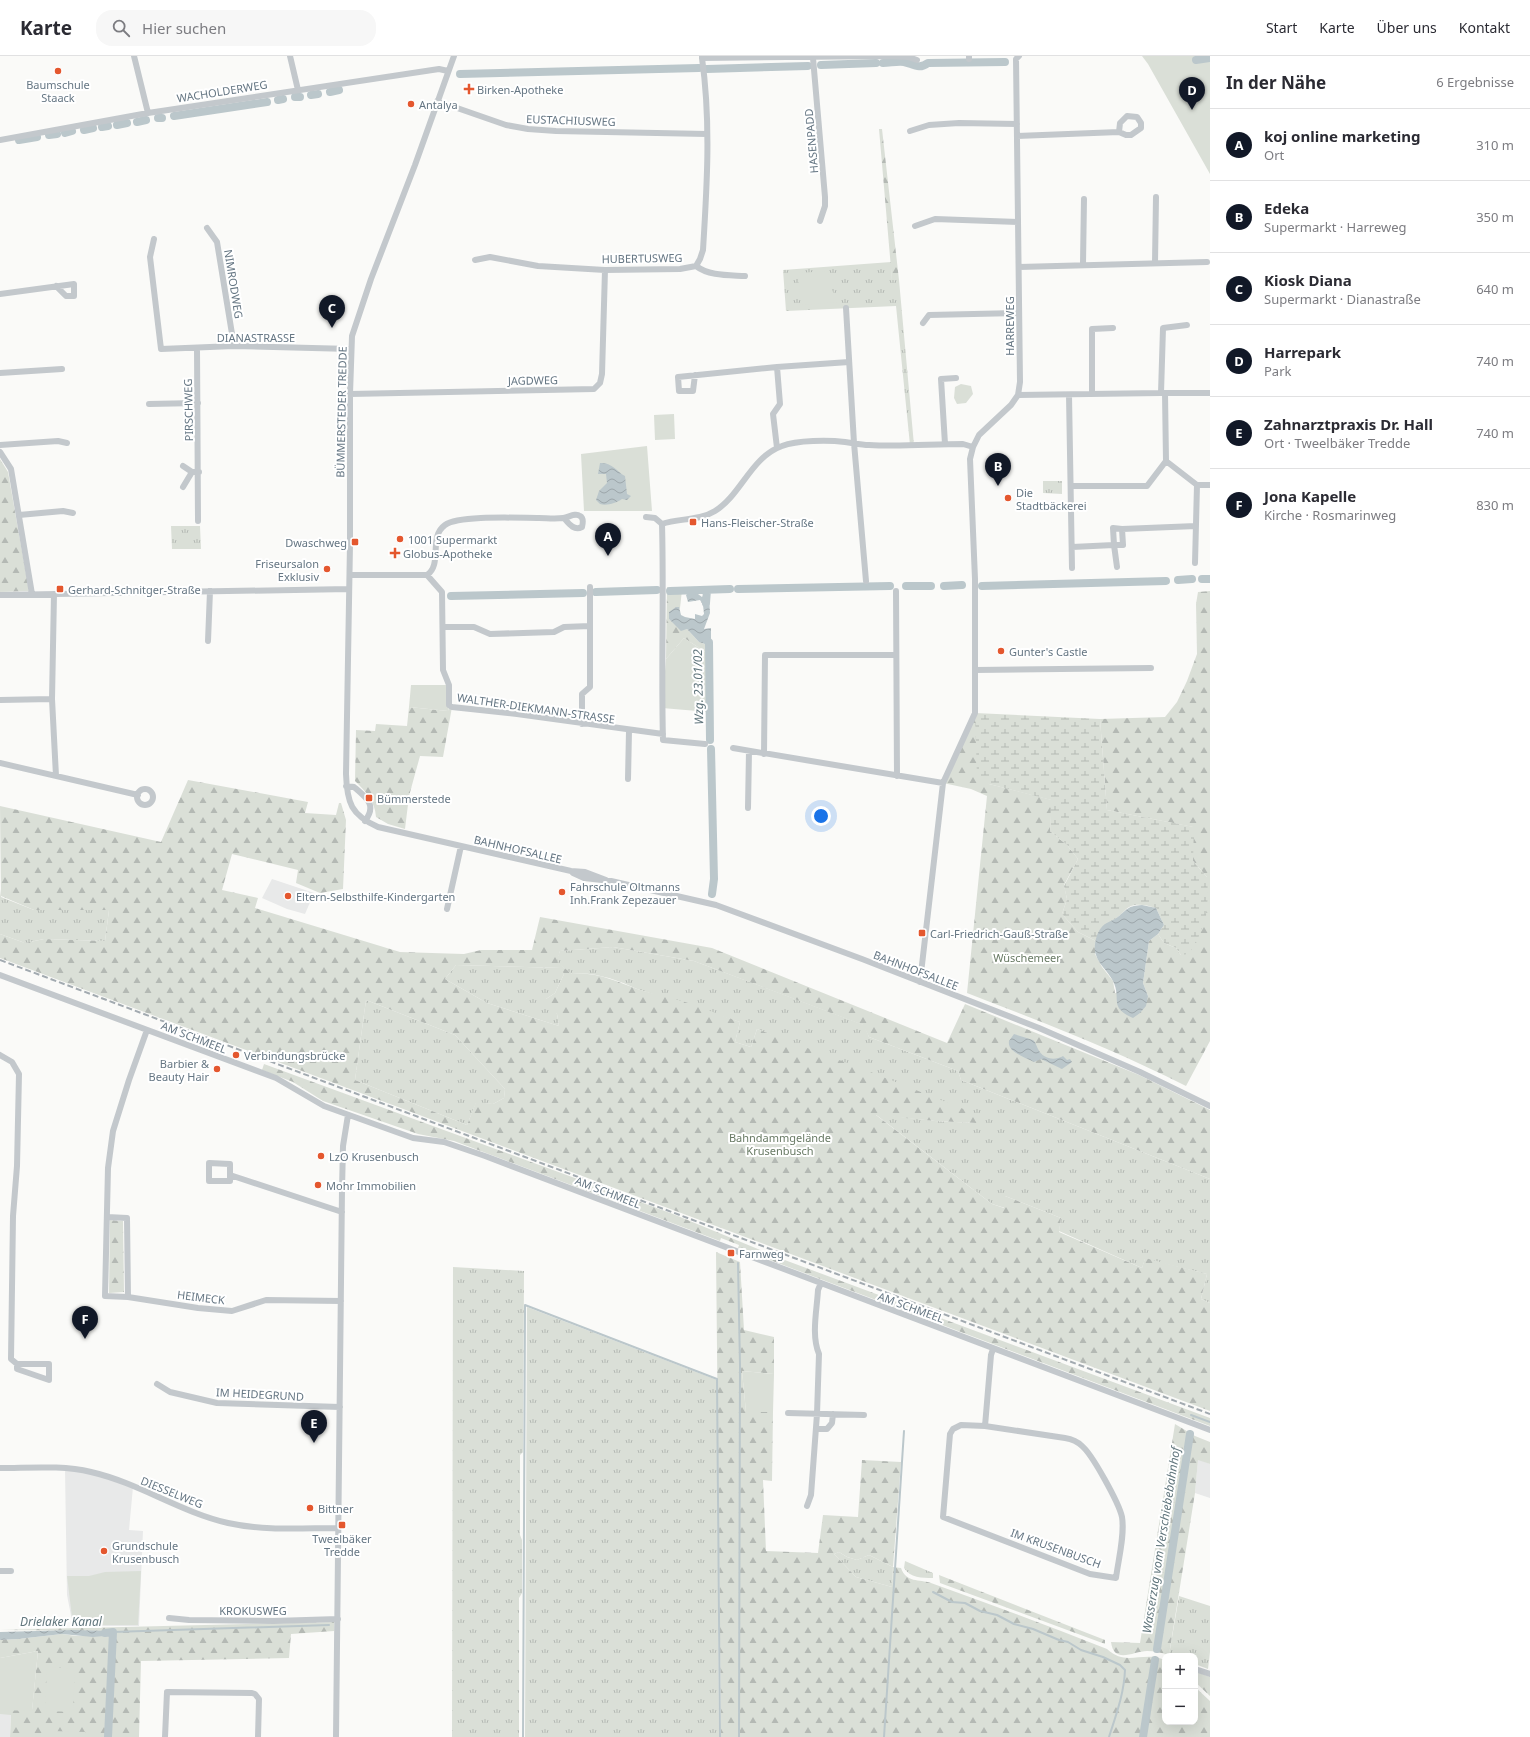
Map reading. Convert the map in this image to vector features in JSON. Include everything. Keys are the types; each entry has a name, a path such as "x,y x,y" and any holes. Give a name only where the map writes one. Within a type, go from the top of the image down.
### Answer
{"street":[{"path":"134,56 148,113"},
{"path":"290,56 298,90"},
{"name":"BÜMMERSTEDER TREDDE","path":"360,817 350,803 346,786 350,575 350,394 352,336 359,311 454,56"},
{"path":"702,57 813,58 888,56 908,57 917,60"},
{"name":"HARREWEG","path":"1018,395 1020,382 1016,59 1019,56"},
{"name":"HUBERTUSWEG","path":"475,260 490,257 538,266 605,270 680,270 696,266 703,250 708,134 702,57"},
{"name":"HASENPADD","path":"813,58 825,197 825,206 820,221"},
{"name":"WACHOLDERWEG","path":"0,140 148,113 439,69 448,71"},
{"name":"EUSTACHIUSWEG","path":"437,101 506,125 528,129 556,132 708,134"},
{"path":"910,131 929,125 959,123 1017,124"},
{"path":"1017,136 1119,132"},
{"path":"1155,263 1156,197"},
{"path":"1083,264 1084,199"},
{"path":"915,226 935,218 1018,222"},
{"name":"NIMRODWEG","path":"207,228 217,242 234,346"},
{"name":"DIANASTRASSE","path":"154,239 150,257 161,349 234,346 351,349"},
{"path":"1019,267 1083,264 1207,262"},
{"path":"696,266 701,270 715,274 745,276"},
{"name":"JAGDWEG","path":"350,394 594,389 600,383 602,374 605,270"},
{"path":"0,294 56,286"},
{"path":"846,308 854,443 866,581"},
{"path":"923,323 929,315 1019,313"},
{"path":"1071,486 1147,486 1166,461 1163,392 1163,328 1187,325"},
{"path":"1092,394 1092,329 1113,328"},
{"name":"PIRSCHWEG","path":"197,348 198,403 195,472 198,521"},
{"path":"696,375 849,362"},
{"path":"777,367 780,404 773,414 777,448"},
{"path":"0,373 62,369"},
{"path":"945,444 941,379 956,378"},
{"path":"920,982 943,783 975,713 975,579 970,459 973,447 979,436 1011,405 1018,395 1163,392 1210,393"},
{"path":"1070,395 1072,568"},
{"path":"149,404 198,403"},
{"path":"0,445 58,441 67,442"},
{"path":"662,524 673,520 698,517 714,511 727,500 760,461 770,452 782,446 808,442 843,441 868,445 964,444 973,447"},
{"path":"0,452 11,469 32,594"},
{"path":"1166,461 1197,485 1210,485"},
{"path":"183,466 195,472 183,487"},
{"path":"1195,563 1197,485"},
{"path":"19,514 63,511 73,513"},
{"path":"350,575 428,574 432,572 434,568 437,536 440,530 449,523 475,519 564,518"},
{"path":"646,518 655,518 662,524 664,584 662,658 663,740 706,744"},
{"path":"1072,547 1122,545 1122,528 1196,526"},
{"path":"1114,545 1117,567"},
{"name":"WALTHER-DIEKMANN-STRASSE","path":"428,574 442,592 443,670 449,685 449,705 452,707 517,714 629,731 663,734"},
{"path":"582,724 582,694 590,688 590,587"},
{"path":"0,595 349,589"},
{"path":"208,641 210,591"},
{"path":"896,591 897,776"},
{"path":"54,594 52,699 56,776"},
{"path":"443,627 474,626 490,634 554,632 564,626 590,626"},
{"path":"764,754 765,655 896,655"},
{"path":"975,670 1151,668"},
{"path":"0,700 52,699"},
{"path":"628,779 629,731"},
{"path":"733,748 943,783"},
{"path":"748,808 749,751"},
{"path":"0,763 138,795"},
{"path":"346,786 354,786 366,797 372,809 365,821"},
{"name":"BAHNHOFSALLEE","path":"360,817 378,827 571,872 584,878 606,880 716,906 920,982 1086,1048 1210,1106"},
{"name":"BAHNHOFSALLEE","path":"446,909 461,846"},
{"name":"AM SCHMEEL","path":"0,975 276,1078 324,1106 413,1138 444,1142 485,1156 1210,1430"},
{"name":"HEIMECK","path":"147,1030 113,1131 108,1168 105,1296 128,1297 198,1308 232,1311 266,1300 341,1301"},
{"path":"0,1055 12,1062 19,1074 17,1166 13,1216 11,1359 17,1364 49,1364 49,1380 17,1369 17,1364"},
{"path":"336,1737 343,1146 348,1115"},
{"path":"209,1163 230,1164 230,1175 230,1181 209,1181 209,1163"},
{"path":"230,1175 342,1212"},
{"path":"107,1217 127,1218 128,1297"},
{"path":"807,1506 811,1495 818,1414 819,1354 815,1336 818,1290 821,1283"},
{"path":"985,1426 991,1355 993,1349"},
{"name":"IM HEIDEGRUND","path":"157,1384 170,1392 217,1403 340,1408"},
{"path":"788,1413 864,1415"},
{"path":"816,1429 827,1429 832,1423 833,1414"},
{"name":"IM KRUSENBUSCH","path":"960,1425 985,1426 1065,1438 1073,1440 1083,1446 1098,1468 1118,1506 1122,1517 1116,1578 1090,1574 943,1517 950,1434 953,1429 960,1425"},
{"name":"DIESSELWEG","path":"0,1468 65,1469 90,1472 119,1481 176,1506 231,1524 260,1527 338,1528"},
{"path":"0,1571 11,1571"},
{"name":"KROKUSWEG","path":"169,1618 189,1620 274,1621 338,1619"},
{"path":"1198,1670 1210,1674"},
{"path":"165,1737 167,1692 255,1694 259,1699 258,1737"}],"shaded area":[{"name":"Eltern-Selbsthilfe-Kindergarten","path":"272,879 314,893 305,914 287,909 262,898"},
{"path":"1198,1459 1210,1464 1210,1498 1195,1493"},
{"name":"Grundschule Krusenbusch","path":"65,1469 90,1472 133,1487 129,1530 143,1531 139,1626 73,1626 67,1595"},
{"path":"0,1714 11,1714 10,1737 0,1737"}],"green space":[{"path":"1142,56 1210,56 1210,174 1148,64"},
{"path":"879,129 882,129 899,280 892,280"},
{"path":"891,262 892,280 899,280 914,445 910,445 896,306 786,311 783,270"},
{"path":"829,271 828,282 838,302 801,305 798,273"},
{"path":"961,384 971,386 973,394 966,403 957,404 954,398 955,387"},
{"path":"674,414 675,439 655,440 654,415"},
{"path":"647,446 652,511 584,511 581,454"},
{"path":"0,459 8,472 29,591 0,592"},
{"path":"1043,481 1062,481 1062,494 1043,493"},
{"path":"171,526 200,526 201,549 172,549"},
{"path":"667,587 682,590 680,608 669,619 681,630 687,629 699,642 711,646 710,655 684,638 666,659"},
{"name":"Wüschemeer","path":"1210,591 1210,1041 1186,1086 1105,1048 967,993 987,796 971,789 943,783 975,713 989,784 1052,800 1050,831 1067,845 1078,859 1064,885 1067,899 1062,914 1078,932 1096,941 1095,954 1102,967 1113,981 1115,993 1148,996 1143,983 1149,941 1158,934 1164,943 1176,948 1181,955 1207,877 1193,861 1193,827 1107,810 1100,719 1165,717 1177,702 1197,654 1196,604 1198,592"},
{"path":"684,638 710,655 709,712 662,708 666,659"},
{"path":"411,685 449,685 448,711 409,707"},
{"path":"449,705 452,707 443,757 420,756 409,796 405,829 388,824 376,817 372,801 355,781 356,730 375,731 376,724 407,726 409,707 448,711"},
{"path":"975,713 1100,719 1107,810 1194,827 1193,861 1207,877 1208,895 1206,916 1199,936 1189,954 1181,955 1176,948 1164,943 1158,934 1164,925 1156,908 1141,905 1129,907 1103,928 1096,941 1078,932 1062,914 1067,899 1064,886 1078,859 1067,845 1050,831 1051,800 989,784 977,777"},
{"name":"Bahndammgelände Krusenbusch","path":"188,780 308,802 305,813 336,815 339,803 341,803 346,820 343,889 320,893 296,883 298,870 232,854 222,890 258,898 255,908 400,952 464,954 481,950 532,950 540,917 712,948 947,1043 965,1004 1139,1075 1210,1110 1210,1179 961,1080 958,1071 869,1037 863,1025 694,961 613,947 560,951 557,962 572,974 581,973 605,977 637,989 692,1004 740,1022 735,1042 751,1047 757,1029 971,1112 977,1123 935,1121 876,1115 992,1204 1004,1208 1005,1196 1061,1218 1059,1232 1142,1268 1145,1258 1207,1274 1201,1299 1210,1303 1210,1411 0,958 0,934 25,943 44,939 105,941 109,910 34,910 1,896 0,806 161,842","holes":["456,965 561,968 564,974 555,993 546,999 544,1006 557,1014 559,1026 487,1003 445,979","366,1000 455,1035 505,1089 504,1098 493,1104 476,1102 467,1125 355,1080"]},
{"path":"0,889 1,897 34,910 109,910 105,941 44,939 25,943 0,934"},
{"path":"613,947 694,961 864,1025 869,1037 958,1071 961,1080 1210,1179 1210,1303 1201,1299 1207,1274 1145,1259 1142,1268 1059,1231 1061,1218 1005,1196 1005,1208 992,1204 875,1114 935,1121 976,1123 757,1029 751,1047 735,1042 740,1022 637,989 622,982 605,977 580,973 572,974 556,962 560,951"},
{"path":"456,965 562,968 564,974 555,993 546,999 557,1014 559,1026 487,1003 445,979"},
{"path":"366,1000 455,1035 505,1089 504,1098 493,1104 476,1103 467,1125 355,1080"},
{"path":"264,1064 673,1214 782,1259 1210,1418 1210,1426 738,1248 739,1245 721,1238 720,1241 454,1141 418,1134 323,1101 293,1082 262,1070"},
{"path":"110,1220 123,1221 124,1292 109,1293"},
{"path":"716,1252 740,1262 744,1330 774,1337 774,1374 742,1371 746,1412 773,1412 772,1481 763,1480 766,1551 818,1553 823,1515 858,1517 862,1460 901,1462 893,1567 901,1568 906,1576 913,1580 931,1583 1019,1615 1107,1649 1113,1654 1124,1658 1155,1657 1142,1737 721,1737","holes":["839,1552 847,1557 857,1560 869,1555 893,1567 892,1587 856,1577 834,1554"]},
{"path":"453,1267 524,1271 523,1452 520,1455 522,1593 519,1598 519,1737 452,1737"},
{"path":"527,1307 717,1380 719,1737 525,1737"},
{"path":"742,1371 774,1374 773,1412 746,1412"},
{"path":"1175,1424 1195,1436 1210,1442 1210,1464 1198,1460 1195,1493 1169,1653 1147,1651 1120,1655 1113,1649 1111,1642 1140,1643"},
{"path":"839,1552 847,1557 857,1560 869,1555 893,1567 892,1587 856,1577 834,1554"},
{"path":"905,1561 933,1573 933,1578 913,1576 904,1568"},
{"path":"141,1571 138,1625 73,1625 67,1576 89,1576 105,1572"},
{"path":"939,1575 1105,1640 1105,1644 940,1583"},
{"path":"1179,1596 1210,1606 1210,1652 1208,1669 1198,1665 1198,1653 1169,1653"},
{"path":"334,1622 334,1631 291,1634 289,1658 141,1661 139,1737 10,1737 11,1715 0,1714 0,1710 32,1710 38,1651 0,1658 0,1640 62,1634 76,1636 114,1635 113,1631 0,1630"},
{"path":"38,1651 32,1711 0,1710 0,1658"},
{"path":"1156,1657 1162,1659 1162,1725 1198,1725 1198,1690 1210,1701 1210,1737 1144,1737"},
{"path":"47,1667 75,1669 73,1712 45,1711"},
{"path":"1198,1672 1210,1677 1210,1696 1198,1685"},
{"path":"53,1731 85,1732 85,1737 53,1737"}],"water":[{"path":"600,463 611,465 625,476 627,494 631,496 627,500 622,499 606,505 600,504 596,500 599,491 607,483 606,474 598,474"},
{"path":"694,591 702,597 706,593 709,595 710,613 704,629 711,628 711,646 699,642 687,629 681,631 669,619 669,612 676,607 679,607 681,615 685,617 695,619 695,614 702,616 704,614 703,605 700,600 688,602 686,595 689,592 691,593"},
{"path":"1142,905 1156,908 1164,925 1158,934 1149,941 1143,983 1148,996 1146,1006 1133,1018 1125,1014 1118,1006 1113,981 1097,959 1095,945 1099,931 1103,926 1117,918 1129,908"},
{"path":"1014,1034 1033,1040 1040,1052 1046,1057 1052,1059 1063,1056 1067,1060 1070,1059 1072,1062 1062,1069 1041,1059 1034,1062 1011,1048 1009,1041"},
{"path":"73,1630 114,1631 114,1635 93,1637 62,1634 0,1640 0,1632"}],"waterway":[{"path":"1196,60 1210,58"},
{"path":"883,63 904,62 916,66 922,66 928,63 1005,62"},
{"path":"821,65 876,63"},
{"path":"707,69 808,66"},
{"path":"460,74 699,68"},
{"path":"330,92 339,90"},
{"path":"311,95 318,94"},
{"path":"295,97 300,97"},
{"path":"278,100 283,99"},
{"path":"174,116 267,102"},
{"path":"137,122 146,120"},
{"path":"117,125 127,123"},
{"path":"102,127 108,126"},
{"path":"84,130 93,128"},
{"path":"65,133 72,131"},
{"path":"49,135 57,134"},
{"path":"19,140 37,137"},
{"path":"1178,580 1192,579"},
{"path":"1202,579 1210,579"},
{"path":"982,586 1166,581"},
{"path":"944,586 962,585"},
{"path":"738,589 890,586"},
{"path":"906,586 931,586"},
{"path":"670,591 730,589"},
{"path":"596,592 657,590"},
{"name":"Wzg. 23.01/02","path":"706,603 707,590"},
{"path":"451,596 583,593"},
{"name":"Wzg. 23.01/02","path":"704,638 709,642 710,740"},
{"name":"Wzg. 23.01/02","path":"711,749 714,879 712,894"},
{"path":"738,1263 740,1365 739,1737"},
{"path":"523,1737 525,1305 717,1379 720,1737"},
{"path":"1191,1415 1210,1422"},
{"path":"884,1737 904,1431"},
{"name":"Wasserzug vom Verschiebebahnhof","path":"1157,1649 1190,1434"},
{"path":"933,1592 952,1602 965,1603 980,1611 997,1615 1014,1624 1033,1629 1059,1640 1068,1642 1081,1650 1103,1657 1120,1665 1125,1670 1123,1688 1109,1737"},
{"path":"113,1632 329,1625"},
{"name":"Drielaker Kanal","path":"105,1633 113,1632 108,1737"},
{"name":"Wasserzug vom Verschiebebahnhof","path":"1143,1737 1155,1660"}],"railway":[{"path":"0,960 1210,1414"}],"place":[{"name":"Baumschule Staack","path":"58,71"},
{"name":"Birken-Apotheke","path":"469,89"},
{"name":"Antalya","path":"411,104"},
{"name":"Harrepark","path":"1192,110"},
{"name":"Kiosk Diana","path":"332,328"},
{"name":"Edeka","path":"998,486"},
{"name":"Die Stadtbäckerei","path":"1008,498"},
{"name":"Hans-Fleischer-Straße","path":"693,522"},
{"name":"1001 Supermarkt","path":"400,539"},
{"name":"Dwaschweg","path":"355,542"},
{"name":"Globus-Apotheke","path":"395,553"},
{"name":"koj online marketing","path":"608,556"},
{"name":"Friseursalon Exklusiv","path":"327,569"},
{"name":"Gerhard-Schnitger-Straße","path":"60,589"},
{"name":"Gunter's Castle","path":"1001,651"},
{"name":"Bümmerstede","path":"369,798"},
{"name":"Fahrschule Oltmanns Inh.Frank Zepezauer","path":"562,892"},
{"name":"Eltern-Selbsthilfe-Kindergarten","path":"288,896"},
{"name":"Carl-Friedrich-Gauß-Straße","path":"922,933"},
{"name":"Verbindungsbrücke","path":"236,1055"},
{"name":"Barbier & Beauty Hair","path":"217,1069"},
{"name":"LzO Krusenbusch","path":"321,1156"},
{"name":"Mohr Immobilien","path":"318,1185"},
{"name":"Farnweg","path":"731,1253"},
{"name":"Jona Kapelle","path":"85,1339"},
{"name":"Zahnarztpraxis Dr. Hall","path":"314,1443"},
{"name":"Bittner","path":"310,1508"},
{"name":"Tweelbäker Tredde","path":"342,1525"},
{"name":"Grundschule Krusenbusch","path":"104,1551"}]}
